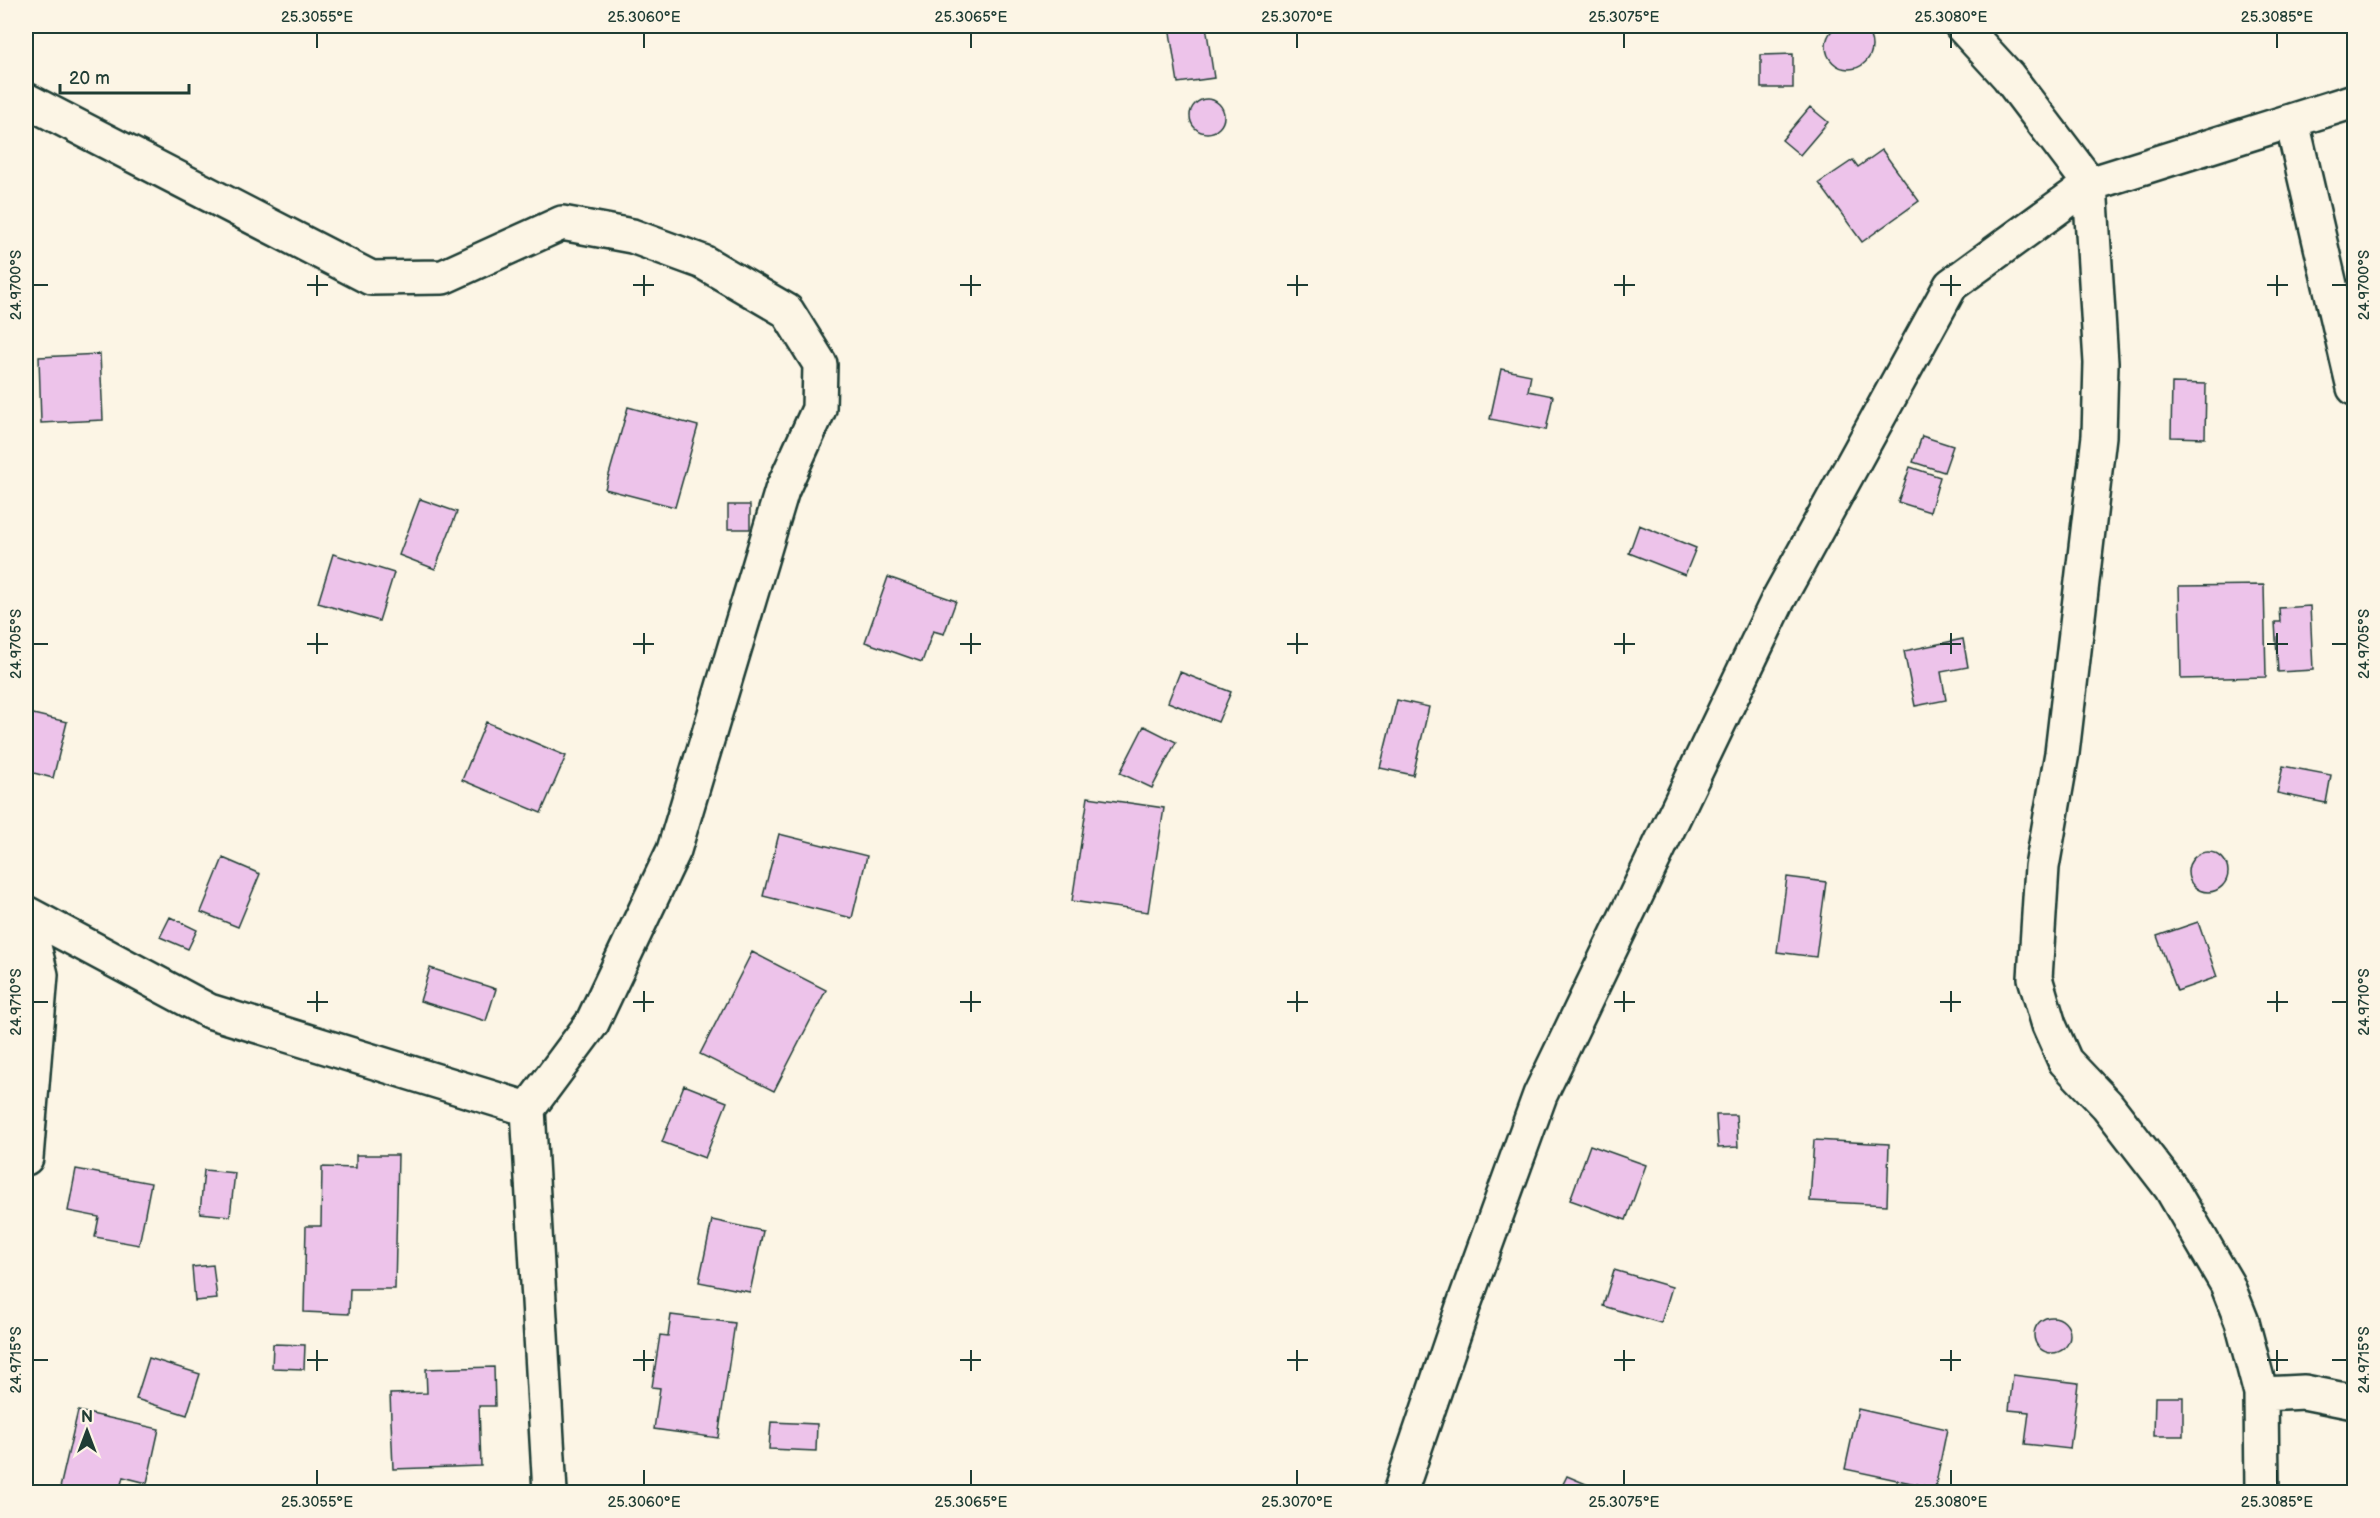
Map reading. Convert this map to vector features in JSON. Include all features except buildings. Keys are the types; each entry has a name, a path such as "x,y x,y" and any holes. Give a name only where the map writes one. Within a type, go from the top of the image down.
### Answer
{"street":[{"path":"1962,26 2008,76 2090,184 2101,363 2099,436 2062,753 2042,867 2035,978 2049,1025 2065,1061 2107,1105 2171,1188 2227,1284 2242,1322 2261,1394 2262,1492"},
{"path":"26,100 371,278 443,277 562,223 632,236 703,262 787,311 820,364 819,409 782,490 674,850 592,1023 528,1109 550,1492"},
{"path":"1400,1492 1463,1307 1540,1095 1778,600 1951,285 2090,184 2355,101"},
{"path":"2292,122 2355,388"},
{"path":"26,913 209,1011 528,1109"},
{"path":"26,913 42,975 26,1158"},
{"path":"2261,1394 2304,1392 2355,1402"}]}
